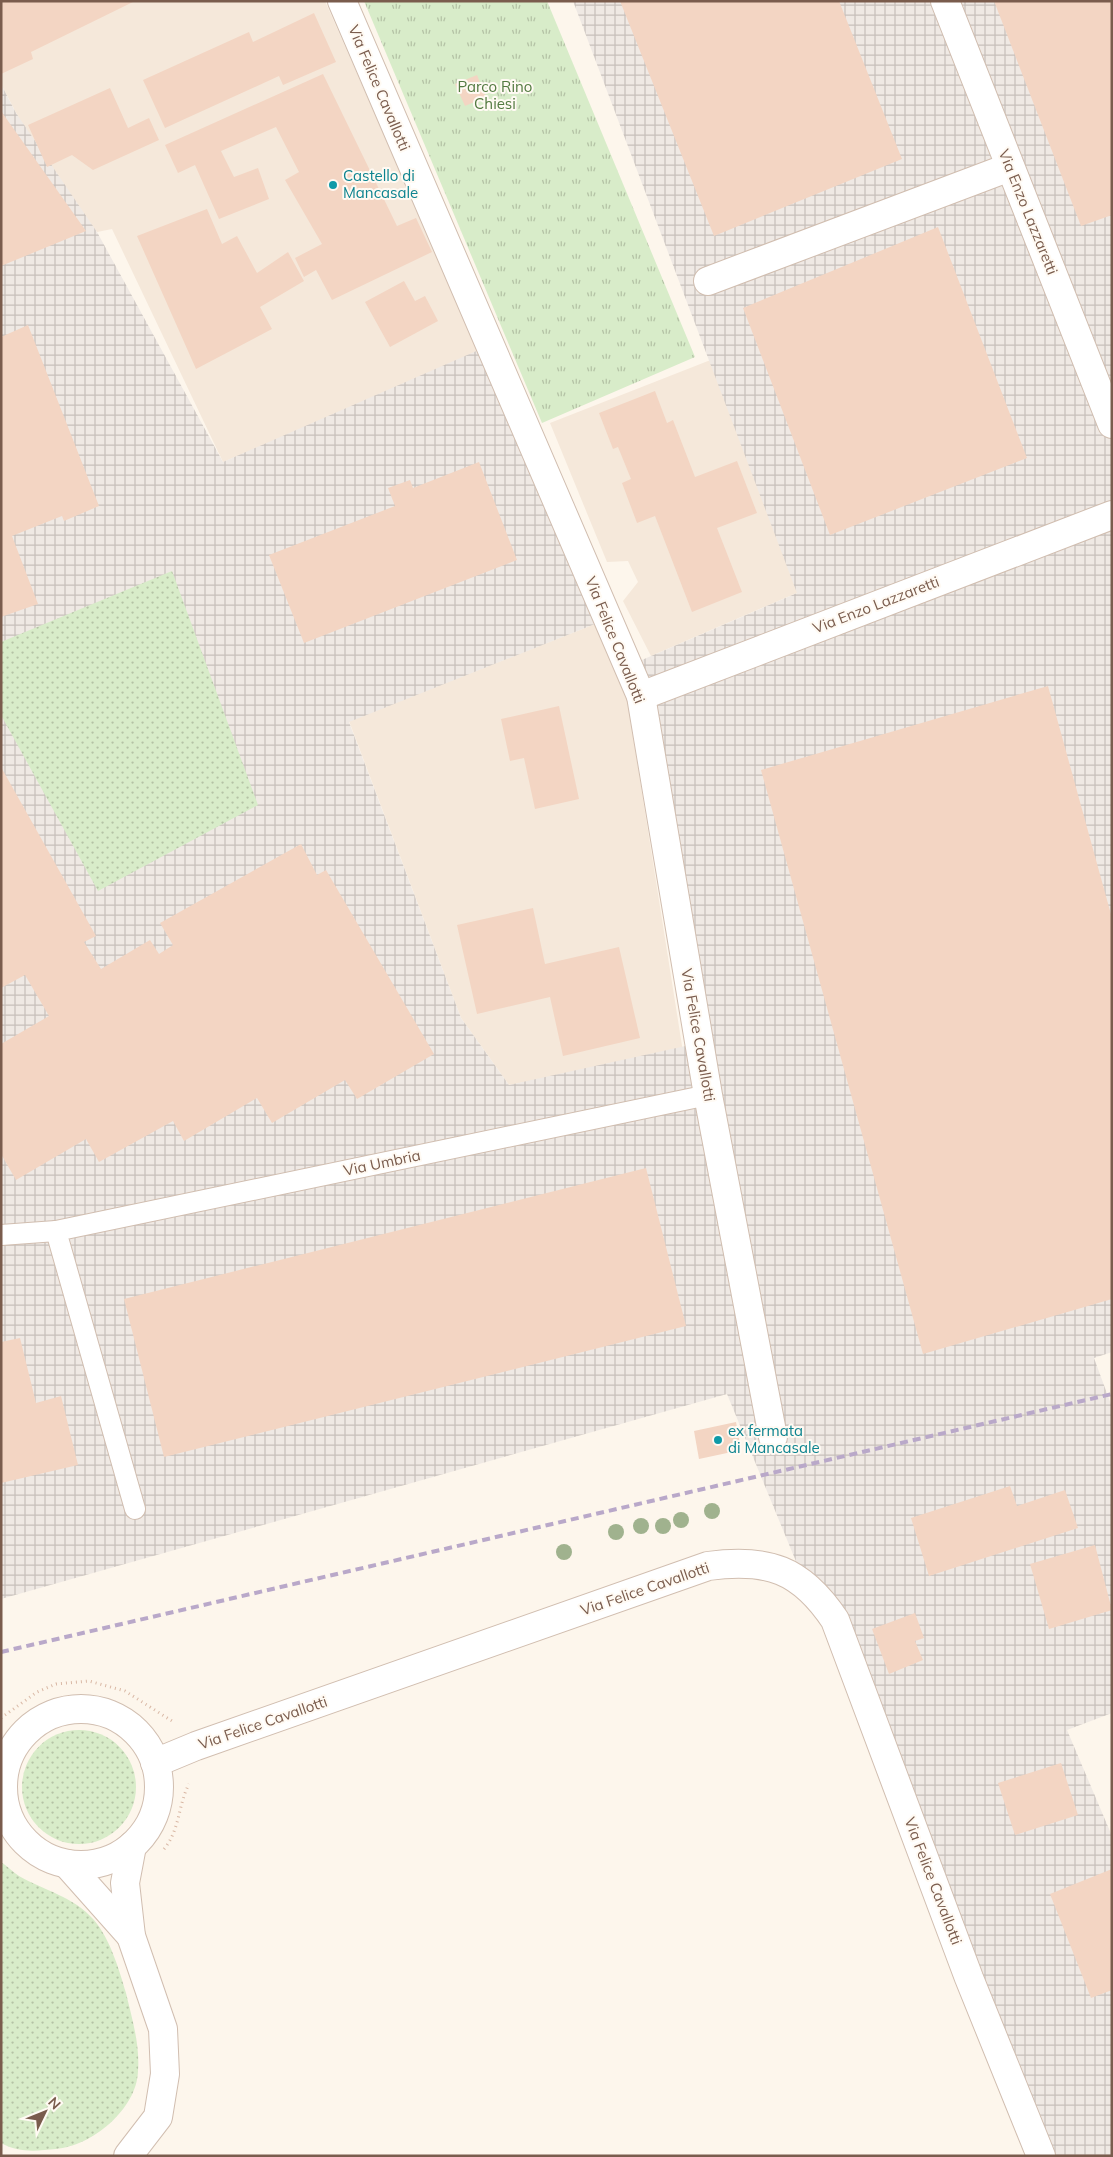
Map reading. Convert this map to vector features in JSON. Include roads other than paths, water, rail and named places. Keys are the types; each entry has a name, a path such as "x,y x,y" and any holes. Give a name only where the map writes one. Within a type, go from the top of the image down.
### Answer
{"street":[{"name":"Via Felice Cavallotti","path":"342,1 640,696 708,1095 773,1437"},
{"name":"Via Enzo Lazzaretti","path":"945,1 1112,424"},
{"path":"708,281 1010,167"},
{"name":"Via Enzo Lazzaretti","path":"640,696 1112,514"},
{"name":"Via Felice Cavallotti","path":"155,1763 196,1746 708,1566 735,1562 768,1566 787,1573 806,1584 822,1600 835,1620 969,1978 1040,2156"},
{"path":"84,1709 102,1712 120,1719 135,1731 147,1746 155,1763 159,1785 156,1808 147,1829 132,1846 114,1858 93,1864 67,1864 47,1857 26,1843 11,1823 2,1798 9,1742 46,1716 65,1710 84,1709"},
{"path":"128,2156 158,2117 165,2074 163,2029 131,1936 125,1883 132,1846"},
{"path":"67,1864 131,1936"}],"lane":[{"name":"Via Umbria","path":"1,1235 56,1232 708,1095"},
{"path":"56,1232 135,1509"}],"railway":[{"path":"1,1652 1112,1394"}],"place":[{"name":"Castello di Mancasale","path":"333,185"},
{"name":"ex fermata di Mancasale","path":"718,1440"}],"park label":[{"name":"Parco Rino Chiesi","path":"495,96"}]}
